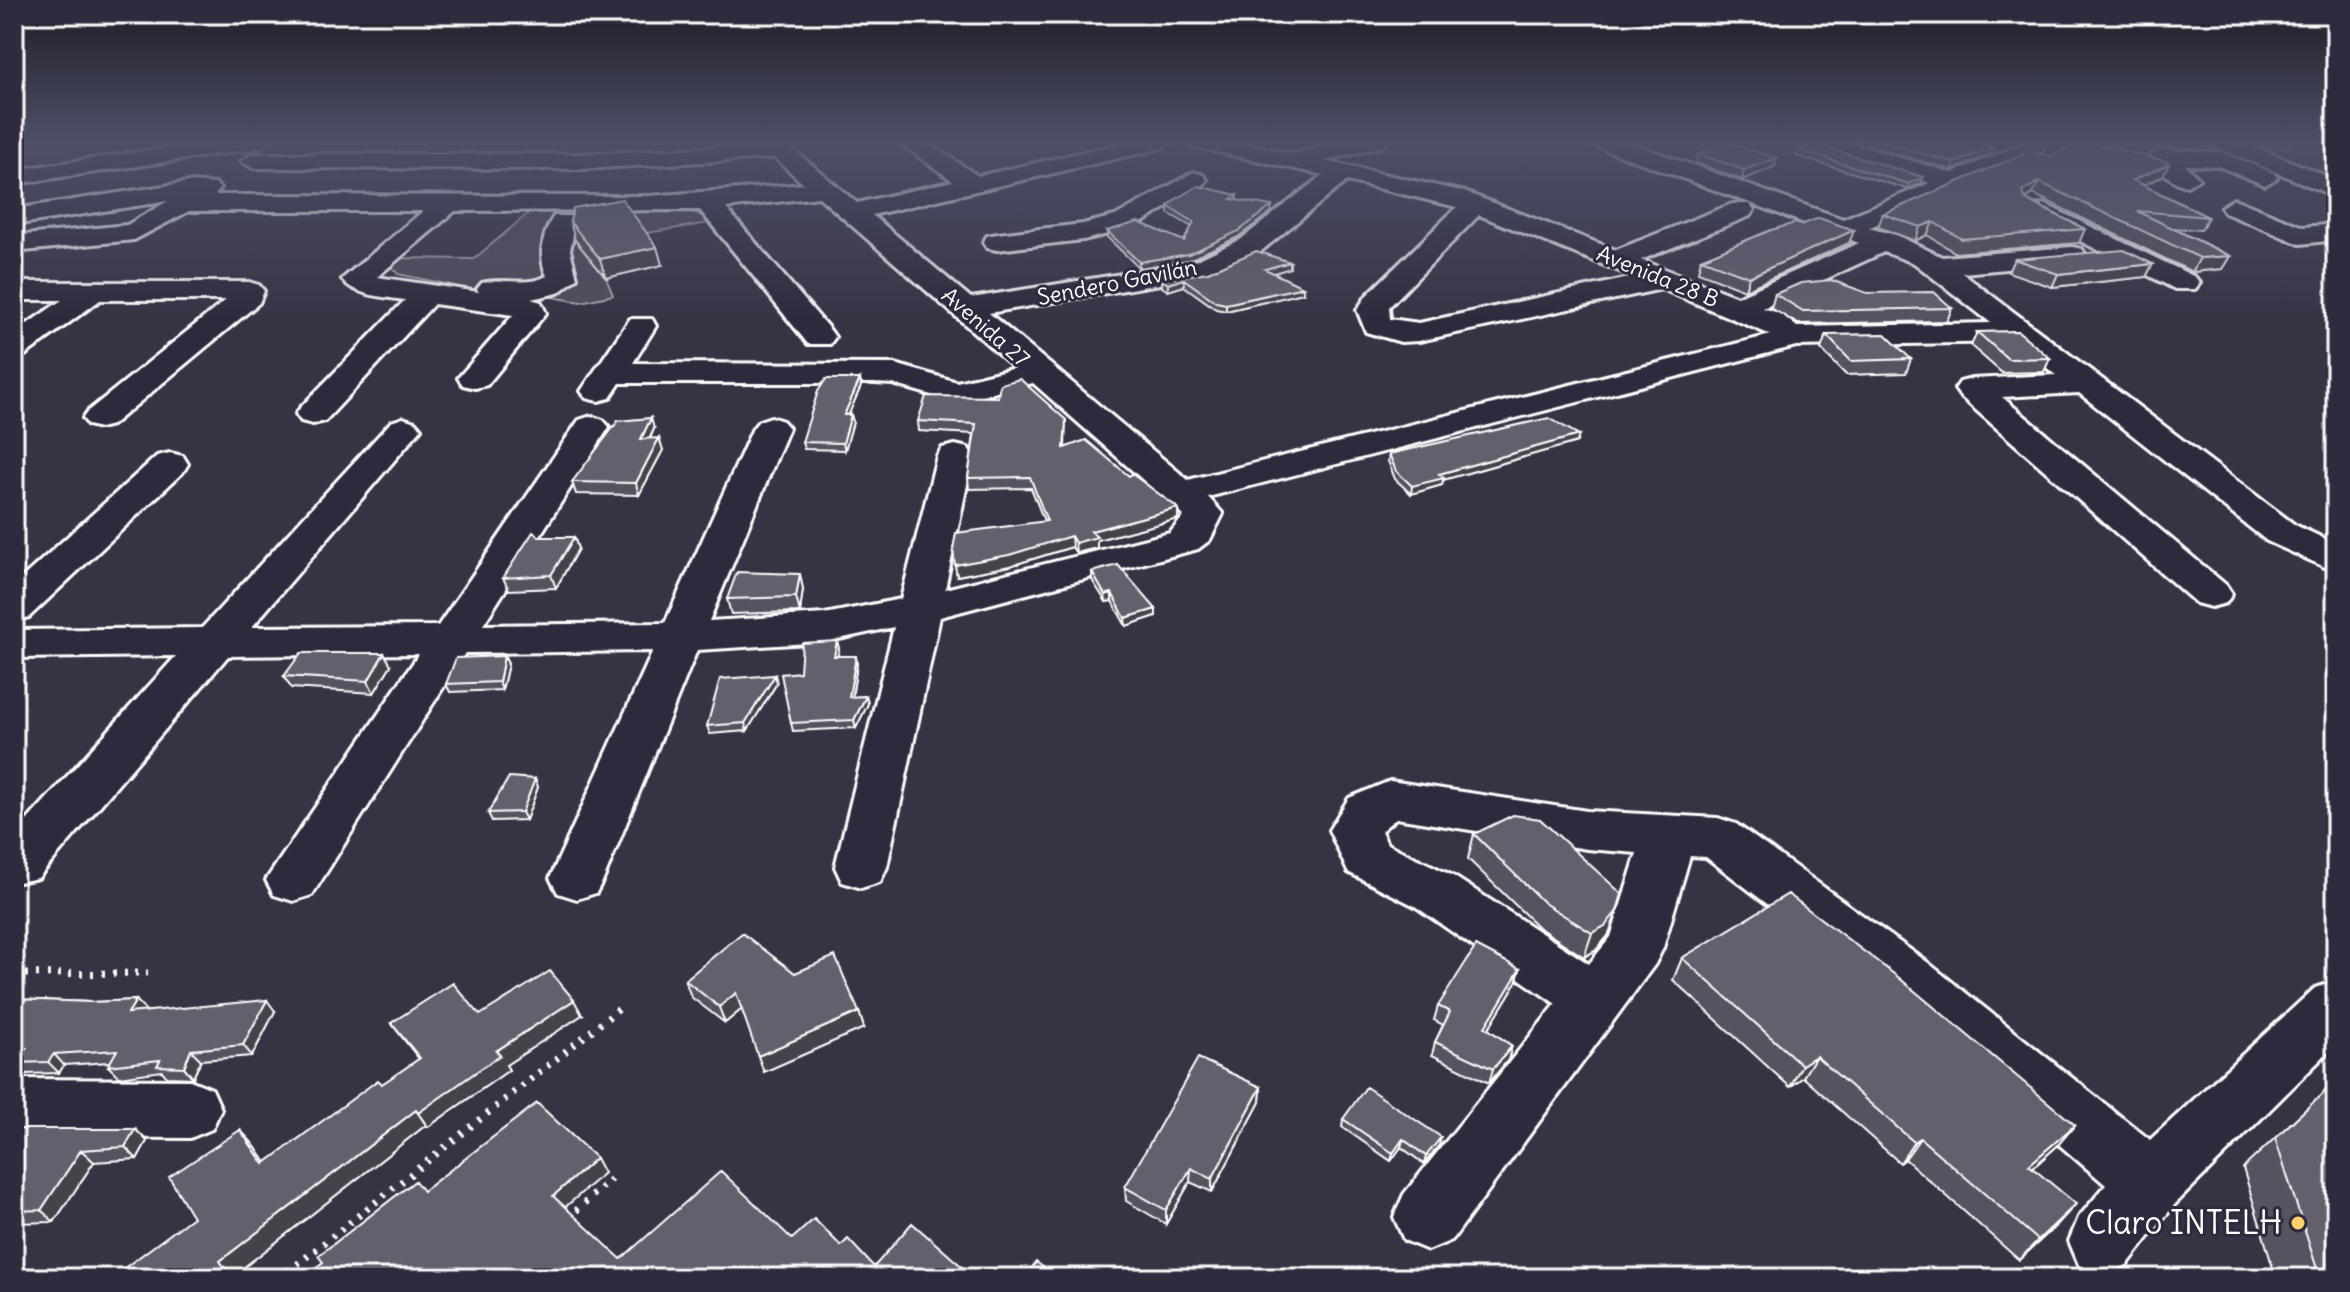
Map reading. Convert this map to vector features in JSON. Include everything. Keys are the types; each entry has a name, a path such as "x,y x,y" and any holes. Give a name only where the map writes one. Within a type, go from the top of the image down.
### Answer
{"street":[{"path":"14,217 114,201"},
{"path":"14,244 134,232 185,201"},
{"path":"182,203 447,205 713,201"},
{"name":"Avenida 27","path":"840,201 1192,503"},
{"path":"853,212 897,201"},
{"path":"997,242 1105,257 1124,222 1159,201"},
{"name":"Sendero Gavilán","path":"962,309 1105,257 1197,270 1250,246 1306,201"},
{"name":"Avenida 28 B","path":"1463,201 1738,308 1783,329 1787,337"},
{"path":"1774,201 1910,249 1938,266 2281,533 2336,560"},
{"path":"1847,227 1908,201"},
{"path":"707,202 819,337"},
{"path":"1475,204 1378,301 1372,310 1377,325 1401,333 1419,332 1667,279"},
{"path":"447,205 357,279 381,288 530,308 531,313 475,378"},
{"path":"2032,205 2185,283"},
{"path":"2234,207 2300,236 2336,232"},
{"path":"1617,260 1741,210"},
{"path":"388,252 403,267 429,279 499,290 537,289 557,284 562,278 555,265 556,245 563,222"},
{"path":"1738,308 1886,241"},
{"path":"1938,266 2121,251"},
{"path":"14,348 95,290"},
{"path":"14,291 249,291 248,297 100,418"},
{"path":"313,414 427,294"},
{"path":"293,880 451,638 586,422 610,373 641,326"},
{"path":"14,644 681,637 825,628 923,608 1184,541 1196,532 1192,503 1782,342 1787,337 2022,332"},
{"path":"610,373 895,374 956,392 1039,372"},
{"path":"2086,383 1972,389 2213,593"},
{"path":"577,878 771,428"},
{"path":"19,864 403,429"},
{"path":"861,867 923,608 955,456"},
{"path":"14,608 170,464"},
{"path":"1596,1000 1434,891 1367,858 1355,830 1367,811 1390,799 1587,830 1718,838 1907,979 2152,1182"},
{"path":"1428,1217 1635,948 1663,863 1664,835"},
{"path":"2103,1241 2152,1182 2331,1017"},
{"path":"14,1108 190,1109"}],"path":[{"path":"14,974 148,973"},
{"path":"280,1278 624,1005"},
{"path":"557,1228 612,1178"}],"shaded area":[{"path":"680,206 716,222 634,235 566,229 606,278 613,295 581,302 528,293 488,293 398,274 389,264 397,258 474,259 531,211"}],"building":[{"path":"624,201 657,247 600,259 570,222 573,208"},
{"path":"1173,201 1244,201 1272,206 1239,231 1189,254 1139,262 1107,231 1138,222 1184,241 1194,222 1168,206"},
{"path":"1913,201 2029,201 2085,229 1962,239 1933,222 1920,227 1883,214"},
{"path":"2080,201 2176,201 2208,217 2137,211 2230,256 2200,258"},
{"path":"1819,218 1854,230 1749,277 1701,259 1771,230 1795,223 1801,225"},
{"path":"2124,250 2153,264 2058,274 2014,259"},
{"path":"1256,251 1290,262 1265,269 1303,287 1226,304 1216,302 1184,279 1168,284 1162,280 1208,272"},
{"path":"1831,280 1867,293 1934,292 1952,308 1803,311 1775,294 1801,283"},
{"path":"2018,331 2050,358 2008,359 1977,332"},
{"path":"1885,334 1911,359 1851,361 1826,335"},
{"path":"826,379 860,379 844,415 851,415 843,443 802,442 818,391"},
{"path":"1020,379 1066,420 1064,448 1086,440 1129,476 1132,474 1178,508 1091,531 1097,537 1075,543 1071,536 1009,555 955,565 953,549 956,533 1047,521 1030,477 968,478 976,424 918,421 926,396 998,397 1000,384"},
{"path":"651,418 641,439 659,438 636,483 572,482 618,421"},
{"path":"1549,418 1579,435 1439,474 1444,478 1412,486 1396,471 1389,454"},
{"path":"533,532 539,537 574,537 551,575 503,578"},
{"path":"1118,565 1156,609 1125,618 1112,593 1105,595 1092,572"},
{"path":"737,572 800,574 796,597 727,599"},
{"path":"837,641 834,656 856,656 849,697 866,696 854,720 791,723 781,674 800,672 802,643"},
{"path":"301,653 384,653 368,681 284,676"},
{"path":"504,656 499,682 446,684 456,658"},
{"path":"775,675 745,723 707,726 720,679"},
{"path":"509,777 535,779 522,812 488,813"},
{"path":"1513,815 1540,819 1622,894 1617,911 1605,926 1592,933 1544,903 1474,834"},
{"path":"1788,894 1898,977 2075,1125 2029,1165 2076,1204 2038,1240 1920,1138 1914,1142 1816,1056 1802,1065 1682,958"},
{"path":"742,933 795,973 835,956 859,1012 758,1056 736,993 719,1007 685,980"},
{"path":"1476,946 1520,969 1485,1027 1512,1046 1493,1069 1435,1042 1450,1012 1438,1006"},
{"path":"550,971 574,1000 496,1051 500,1055 418,1113 416,1110 220,1261 232,1278 111,1278 193,1217 169,1177 240,1130 264,1164 378,1080 382,1084 420,1058 391,1023 453,983 480,1015"},
{"path":"14,999 136,1000 128,1013 267,1000 243,1045 191,1050 184,1067 157,1066 160,1060 108,1066 117,1050 54,1054 48,1062 15,1063 26,1048 14,1048"},
{"path":"1198,1058 1261,1087 1212,1179 1191,1168 1166,1210 1125,1187"},
{"path":"2336,1081 2336,1278 2320,1278 2275,1138"},
{"path":"1366,1087 1441,1137 1426,1156 1403,1139 1393,1153 1343,1119"},
{"path":"537,1103 596,1158 553,1196 621,1259 721,1171 792,1239 814,1219 841,1246 848,1239 874,1267 912,1223 975,1278 302,1278 323,1262 318,1256 415,1181 423,1191"},
{"path":"14,1129 135,1129 125,1147 81,1150 41,1210 14,1211"},
{"path":"1036,1262 1058,1278 1025,1278"}],"place":[{"name":"Claro INTELH","path":"2298,1223"}]}
